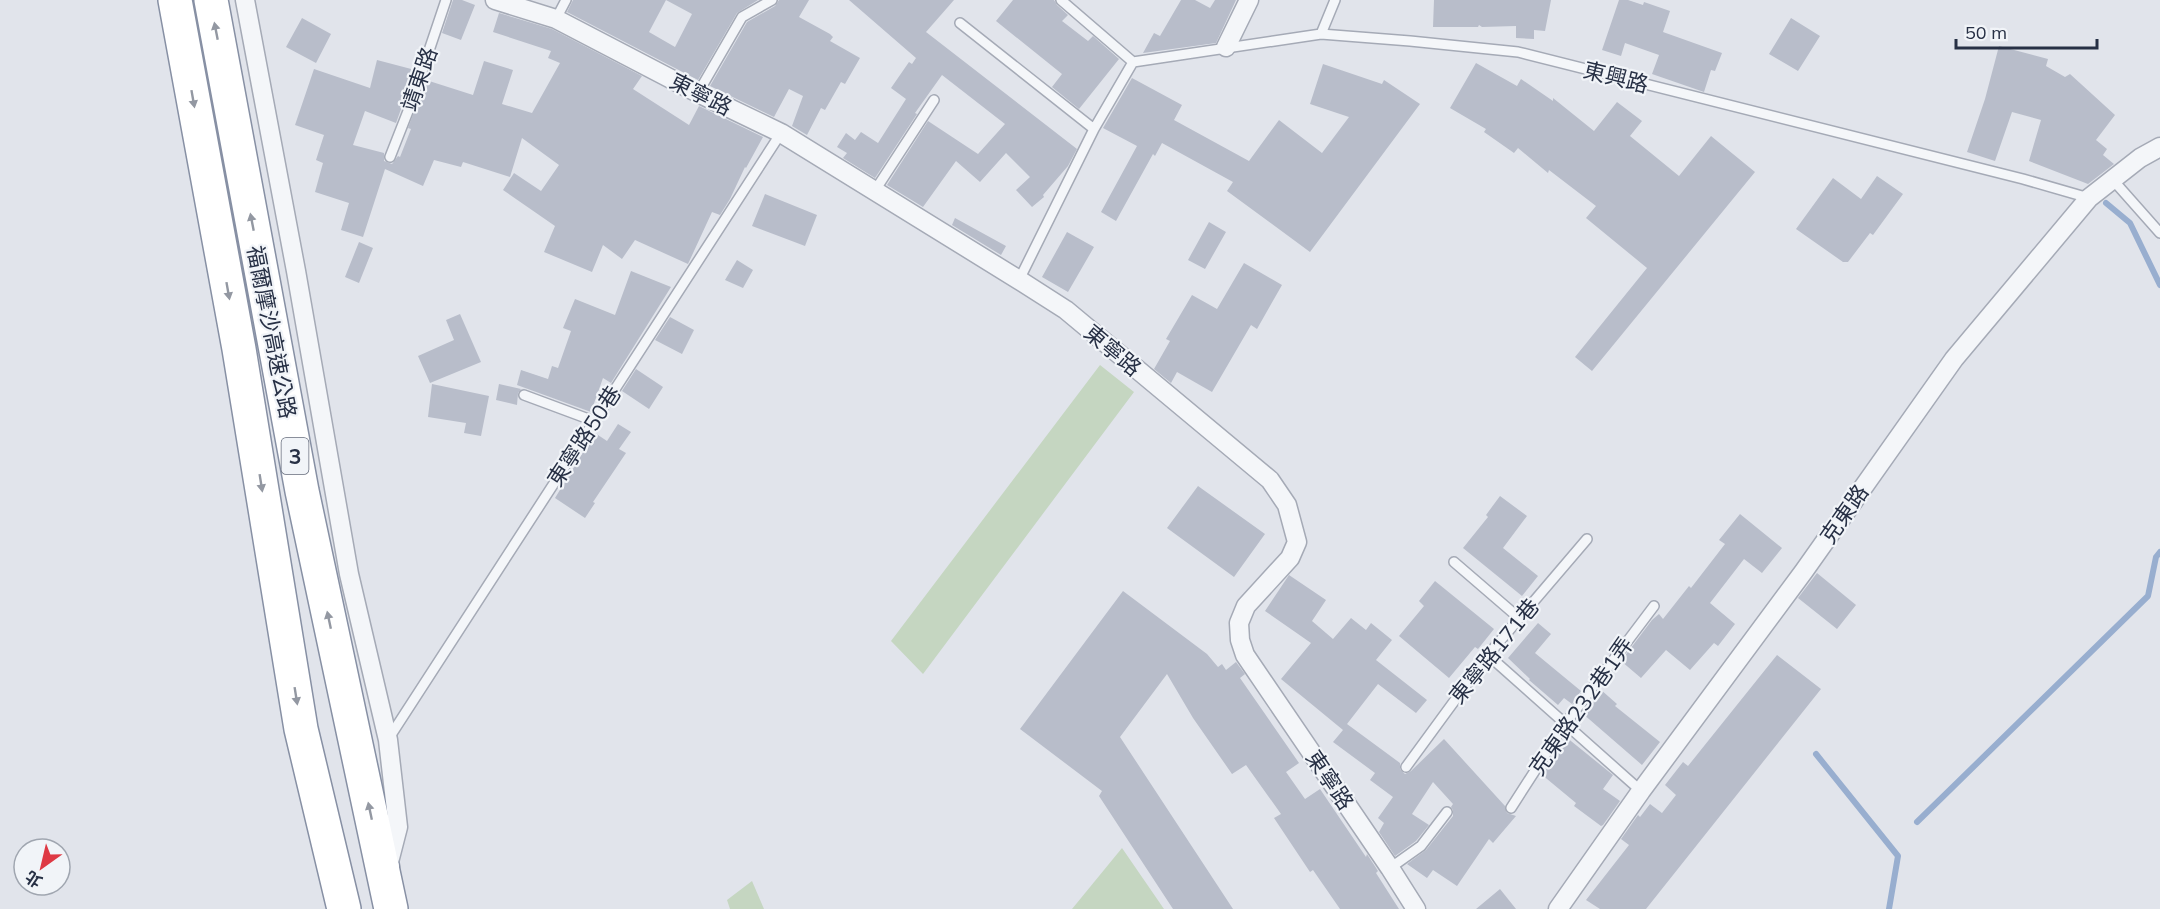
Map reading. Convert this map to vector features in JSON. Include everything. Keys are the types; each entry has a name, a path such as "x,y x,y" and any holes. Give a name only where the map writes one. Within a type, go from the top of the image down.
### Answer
{"highway":[{"name":"福爾摩沙高速公路","path":"175,0 239,349 301,729 344,909"},
{"name":"福爾摩沙高速公路","path":"211,0 302,491 391,909"}],"street":[{"path":"245,0 294,259 349,574 388,740 398,827 389,862 401,909"},
{"name":"東寧路","path":"495,0 556,19 698,93 781,133 1019,280 1066,310 1269,480 1287,506 1297,542 1295,551 1246,606 1239,622 1240,640 1245,655 1416,909"},
{"path":"1226,47 1249,0"},
{"name":"克東路","path":"1558,909 1641,791 1804,571 1954,359 2089,198 2140,158 2160,147"}],"lane":[{"name":"靖東路","path":"390,157 412,101 446,0"},
{"path":"556,19 566,0"},
{"path":"698,93 742,17 772,0"},
{"path":"1019,280 1094,129 1133,62 1061,0"},
{"path":"1321,34 1335,0"},
{"path":"960,23 1094,129"},
{"name":"東興路","path":"1133,62 1321,34 1518,52 2012,176 2089,198"},
{"path":"874,192 933,100"},
{"name":"東寧路50巷","path":"388,740 781,133"},
{"path":"2113,180 2160,233"},
{"path":"524,395 594,421"},
{"name":"東寧路171巷","path":"1406,767 1488,655 1587,539"},
{"path":"1454,562 1519,618"},
{"name":"克東路232巷1弄","path":"1511,808 1565,724 1654,606"},
{"path":"1488,655 1641,791"},
{"path":"1390,868 1421,846 1447,812"}],"green space":[{"path":"1100,365 1134,392 923,674 891,641"},
{"path":"1122,848 1164,909 1072,909"},
{"path":"752,881 764,909 730,909 727,900"}],"building":[{"path":"453,0 462,0 475,5 461,40 442,33"},
{"path":"573,0 666,0 758,0 737,13 698,80 567,12","holes":["666,0 692,14 675,47 649,32"]},
{"path":"779,0 809,0 799,17 830,34 833,37 830,41 860,58 845,84 841,82 825,110 821,108 807,135 792,126 803,96 789,89 774,117 710,86 747,22 775,6"},
{"path":"849,0 954,0 926,32 1077,149 1068,166 1043,195 1044,197 1032,207 1016,190 1030,177 1006,153 980,182 956,161 923,207 887,185 928,121 978,154 1005,124 942,75 915,113 917,114 875,178 843,158 847,153 837,147 846,133 855,140 861,132 878,143 906,99 891,88 909,62 912,64 916,58"},
{"path":"1013,0 1054,0 1068,15 1062,21 1088,41 1093,36 1119,59 1079,109 1052,87 1062,74 996,21"},
{"path":"1181,0 1195,0 1210,8 1215,0 1236,0 1216,43 1143,53 1154,33 1160,36"},
{"path":"1434,0 1551,0 1545,31 1534,30 1534,39 1516,38 1516,26 1433,27"},
{"path":"1619,0 1628,0 1643,5 1644,2 1670,11 1663,32 1722,53 1715,71 1711,70 1704,92 1652,74 1659,55 1625,43 1621,56 1602,50"},
{"path":"499,13 552,29 642,76 633,89 689,125 699,106 763,137 720,215 712,212 688,264 635,240 622,259 603,245 592,272 544,252 555,226 503,190 514,173 541,191 559,165 522,138 510,177 463,162 461,167 434,160 423,186 385,169 363,237 341,230 349,203 315,192 323,163 316,160 324,135 295,125 314,69 370,88 377,60 415,70 396,123 365,111 353,145 384,153 384,161 392,164 398,156 400,157 426,80 473,95 484,61 513,70 502,104 532,113 560,63 548,58 551,51 493,32"},
{"path":"302,18 331,34 316,63 286,47"},
{"path":"1791,18 1820,36 1798,71 1769,54"},
{"path":"1999,46 2048,59 2046,66 2065,77 2070,74 2115,115 2096,140 2107,149 2103,155 2114,164 2088,184 2029,161 2041,120 2012,112 1995,161 1967,152 1985,99"},
{"path":"1476,63 1517,86 1521,79 1553,101 1553,98 1594,131 1617,102 1642,121 1630,136 1679,176 1711,136 1755,172 1592,371 1575,357 1647,268 1586,218 1596,206 1549,170 1548,173 1518,148 1514,153 1484,132 1486,129 1450,108"},
{"path":"1323,64 1382,84 1384,80 1420,104 1310,252 1227,191 1233,182 1162,143 1155,156 1153,154 1116,221 1101,212 1137,146 1103,128 1132,78 1182,105 1174,120 1249,161 1279,120 1322,153 1349,117 1310,104"},
{"path":"1877,176 1903,194 1873,235 1870,233 1848,262 1843,262 1796,229 1833,178 1861,199"},
{"path":"765,194 817,215 805,246 752,226"},
{"path":"955,218 1006,246 1001,255 952,225"},
{"path":"1209,222 1226,232 1205,269 1188,260"},
{"path":"1067,232 1094,247 1068,292 1042,277"},
{"path":"359,242 373,248 359,283 345,277"},
{"path":"737,260 753,270 743,288 725,280"},
{"path":"1244,263 1282,285 1257,329 1251,325 1212,392 1177,372 1171,383 1154,369 1170,341 1166,339 1192,295 1217,309"},
{"path":"631,271 671,287 611,383 603,378 591,412 517,385 521,370 548,379 552,366 558,368 571,331 563,328 575,299 615,315"},
{"path":"460,314 481,362 430,383 418,356 454,340 446,320"},
{"path":"670,317 694,330 682,354 655,340"},
{"path":"636,369 663,387 649,409 622,391"},
{"path":"432,384 489,396 481,436 464,433 466,423 428,417"},
{"path":"499,384 521,389 518,393 517,405 496,400"},
{"path":"618,424 631,432 619,449 626,453 585,518 555,498 595,433 607,441"},
{"path":"1198,486 1265,534 1234,577 1167,528"},
{"path":"1500,496 1527,516 1503,548 1538,576 1522,596 1463,548 1488,517 1486,515"},
{"path":"1740,514 1782,548 1762,573 1744,559 1710,603 1735,624 1718,646 1714,643 1690,670 1666,650 1641,678 1621,661 1652,620 1659,614 1663,619 1689,586 1691,588 1725,544 1719,540"},
{"path":"1817,573 1856,605 1837,629 1798,598"},
{"path":"1289,575 1326,600 1312,621 1333,639 1351,618 1366,630 1371,623 1392,640 1376,660 1427,700 1416,713 1378,684 1347,724 1400,763 1400,769 1405,774 1444,739 1505,806 1507,813 1516,816 1493,843 1489,839 1457,886 1433,870 1427,878 1407,864 1426,850 1453,816 1451,807 1453,804 1433,782 1412,814 1429,825 1416,841 1395,856 1379,832 1384,823 1378,818 1393,797 1370,780 1375,773 1333,742 1343,730 1281,679 1311,643 1265,611"},
{"path":"1435,581 1494,629 1478,649 1475,647 1449,678 1399,636 1424,606 1419,601"},
{"path":"1123,591 1207,654 1218,667 1222,664 1226,670 1236,662 1245,674 1240,678 1299,763 1286,772 1305,799 1320,789 1366,857 1367,854 1399,909 1340,909 1313,870 1310,872 1274,818 1281,814 1246,765 1232,774 1193,718 1167,674 1120,737 1233,909 1173,909 1099,796 1102,791 1020,729"},
{"path":"1538,623 1551,634 1535,653 1581,691 1572,704 1564,698 1558,705 1508,658"},
{"path":"1777,655 1821,689 1646,909 1600,909 1586,900 1629,845 1621,839 1638,815 1640,817 1650,804 1662,813 1676,795 1665,785 1683,762 1688,766"},
{"path":"1600,689 1617,704 1615,706 1660,742 1642,765 1582,713"},
{"path":"1566,737 1613,775 1603,789 1620,801 1601,826 1574,806 1576,803 1541,774"},
{"path":"1500,889 1516,909 1476,909"}],"waterway":[{"path":"2106,203 2130,223 2160,285"},
{"path":"1917,822 2148,596 2156,557 2160,552"},
{"path":"1816,754 1898,856 1889,909"}]}
